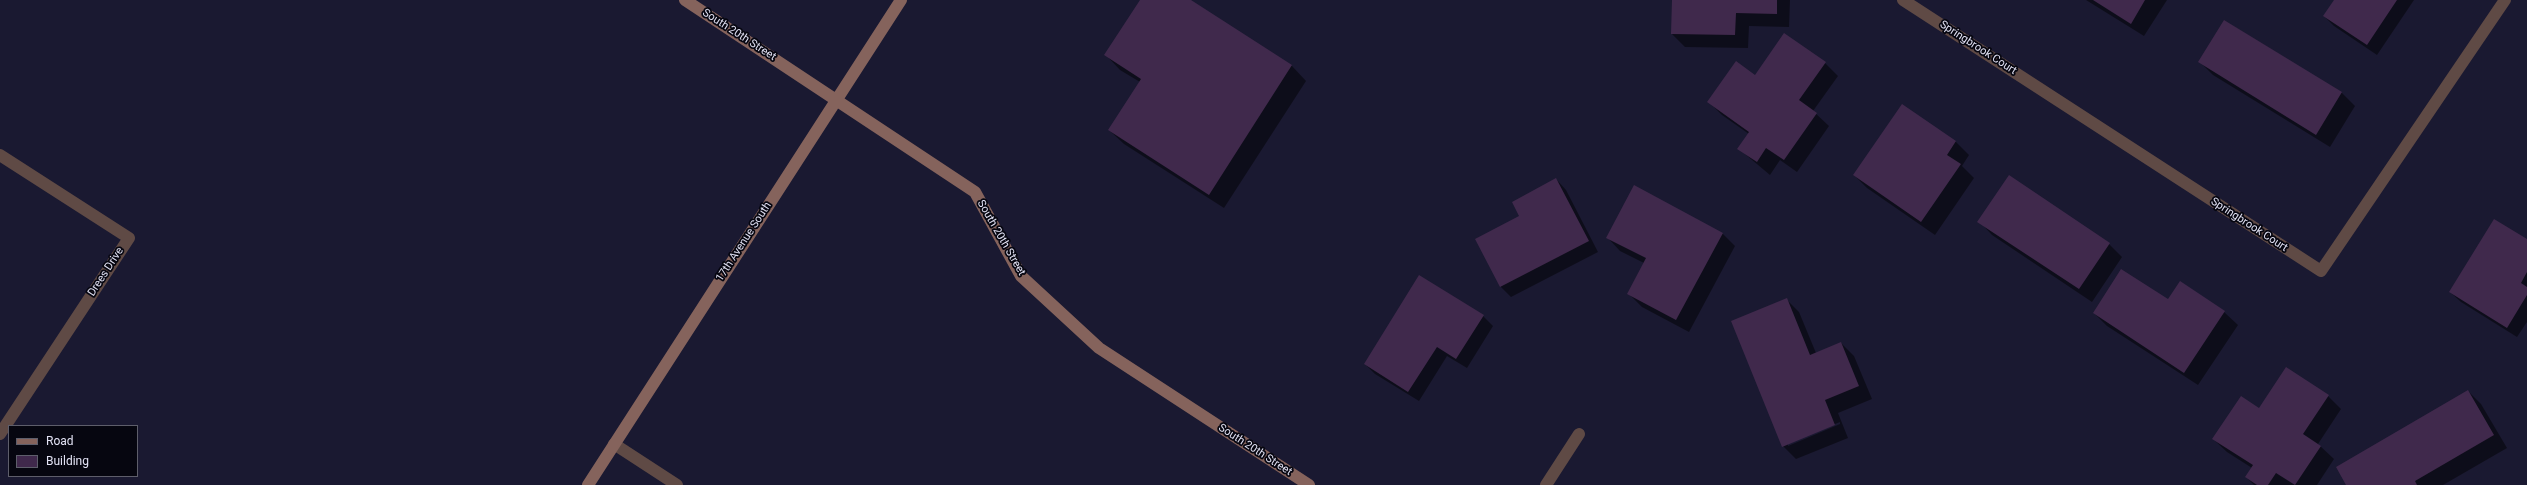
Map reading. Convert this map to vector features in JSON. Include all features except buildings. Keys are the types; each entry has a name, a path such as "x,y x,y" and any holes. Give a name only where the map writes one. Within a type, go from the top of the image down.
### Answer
{"street":[{"name":"South 20th Street","path":"685,0 975,192 1021,276 1099,348 1309,485"},
{"name":"17th Avenue South","path":"588,485 901,0"},
{"name":"Springbrook Court","path":"1903,0 2321,271 2505,0"},
{"name":"Drees Drive","path":"0,155 129,238 0,434"},
{"path":"1546,485 1579,434"},
{"path":"614,444 677,485"}]}
